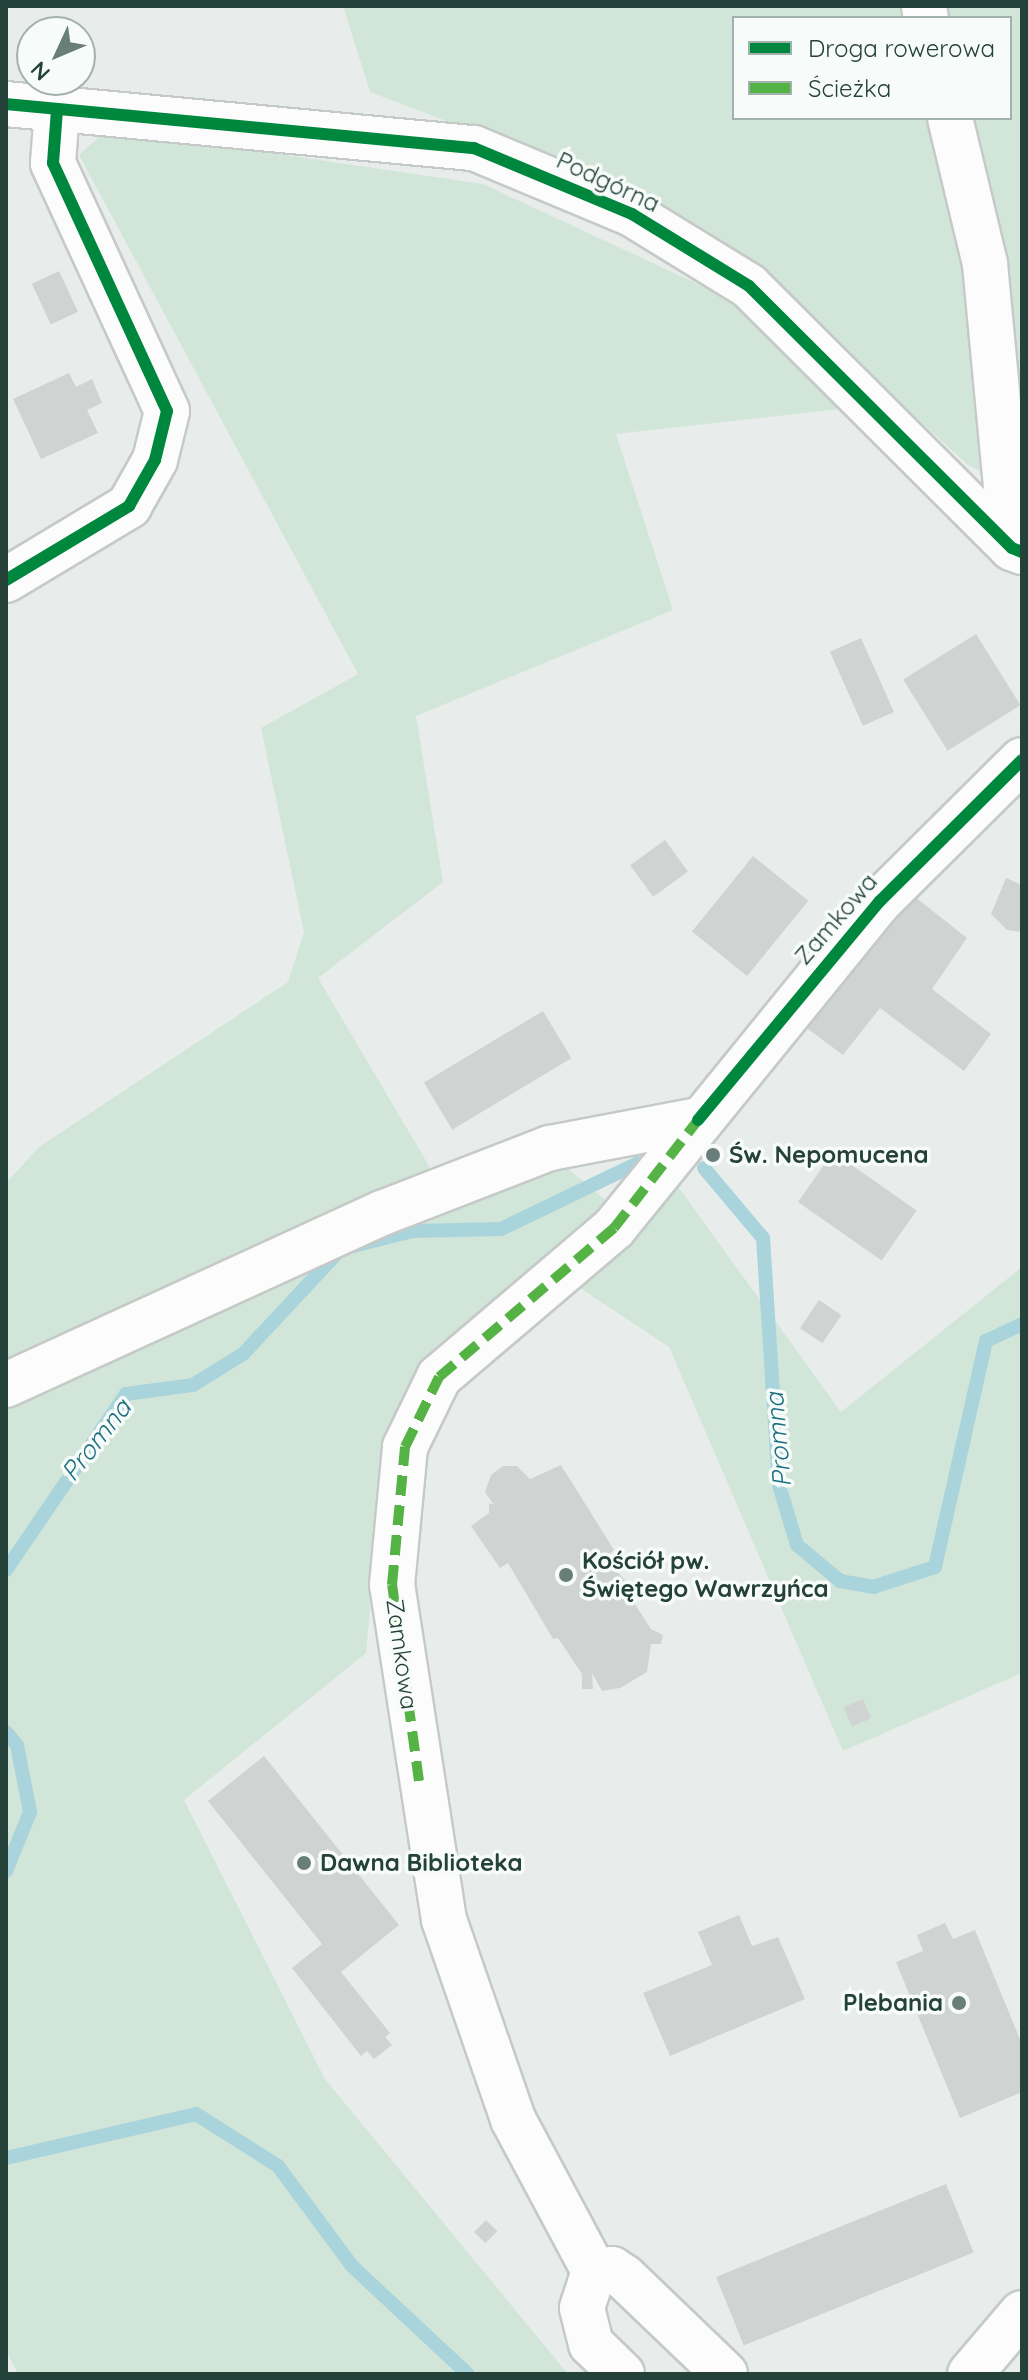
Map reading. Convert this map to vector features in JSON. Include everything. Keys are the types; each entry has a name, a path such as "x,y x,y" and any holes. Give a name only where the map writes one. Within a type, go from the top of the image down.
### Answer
{"street":[{"name":"Podgórna","path":"6,104 474,148 632,214 749,286 1017,550"},
{"path":"6,580 129,506 155,460 167,411 53,163 57,110"},
{"path":"950,120 985,264 1017,550"},
{"name":"Zamkowa","path":"594,2271 534,2166 487,2052 444,1920 419,1781 392,1585 405,1447 439,1377 614,1228 698,1120 880,901 1022,760"},
{"path":"6,1385 382,1213 550,1148 698,1120"},
{"path":"622,2374 591,2344 584,2325 582,2308 594,2271 612,2269 624,2277 725,2374"},
{"path":"970,2374 1022,2313"}],"green space":[{"path":"343,6 1022,6 1022,467 1013,491 967,464 751,268 567,167 370,92"},
{"path":"108,129 483,184 745,306 849,408 616,434 673,610 416,716 443,882 318,978 435,1176 564,1165 605,1200 558,1254 428,1365 376,1542 366,1653 184,1800 325,2079 568,2374 18,2374 6,2350 6,1183 39,1147 288,982 304,932 261,728 358,674 79,155"},
{"path":"674,1181 841,1412 1022,1267 1022,1673 843,1751 669,1347 571,1282"}],"building":[{"path":"59,271 78,312 51,324 32,284"},
{"path":"69,373 76,387 92,379 102,403 87,410 98,433 41,459 13,399"},
{"path":"976,634 1021,705 948,751 903,680"},
{"path":"861,638 894,712 863,726 830,652"},
{"path":"665,840 688,872 653,897 630,865"},
{"path":"753,856 808,901 747,976 692,931"},
{"path":"1006,878 1022,885 1022,932 1007,930 991,914"},
{"path":"905,889 967,938 932,989 991,1034 964,1071 880,1008 843,1055 800,1023"},
{"path":"543,1011 571,1058 452,1130 424,1083"},
{"path":"833,1152 917,1211 882,1260 798,1202"},
{"path":"819,1300 841,1315 822,1343 800,1328"},
{"name":"Kościół pw. Świętego Wawrzyńca","path":"561,1465 614,1550 605,1558 631,1587 627,1592 651,1629 663,1635 661,1644 651,1644 647,1672 620,1688 602,1691 592,1673 593,1689 582,1689 582,1674 558,1638 553,1639 508,1563 500,1568 471,1526 489,1513 489,1503 494,1505 485,1492 491,1475 503,1466 517,1466 530,1479"},
{"path":"863,1699 871,1718 852,1727 844,1707"},
{"name":"Dawna Biblioteka","path":"264,1756 399,1925 341,1972 390,2033 385,2037 392,2045 374,2059 367,2051 361,2056 292,1968 322,1944 208,1801"},
{"path":"739,1915 752,1946 778,1937 805,1999 670,2056 643,1993 712,1965 698,1932"},
{"name":"Plebania","path":"945,1923 953,1939 975,1930 1022,2044 1022,2092 960,2118 896,1962 923,1951 917,1935"},
{"path":"946,2184 974,2253 744,2346 716,2277"},
{"path":"486,2220 497,2231 485,2243 474,2232"}],"waterway":[{"name":"Promna","path":"6,1570 126,1394 193,1385 243,1354 341,1249 412,1231 501,1229 638,1163"},
{"name":"Promna","path":"704,1168 763,1238 779,1485 797,1545 840,1581 873,1587 935,1567 986,1341 1022,1324"},
{"name":"Promna","path":"6,1732 17,1745 30,1812 6,1871"},
{"path":"6,2158 196,2114 278,2166 352,2266 468,2374"}],"marked path":[{"path":"419,1781 392,1585 405,1447 439,1377 614,1228 698,1120"}],"cycle path":[{"path":"6,104 474,148 632,214 749,286 1012,548 1022,552"},
{"path":"6,580 129,506 155,460 167,411 53,163 57,110"},
{"path":"698,1120 880,901 1022,760"}],"place":[{"name":"Św. Nepomucena","path":"713,1155"},
{"name":"Kościół pw. Świętego Wawrzyńca","path":"566,1575"},
{"name":"Dawna Biblioteka","path":"304,1863"},
{"name":"Plebania","path":"959,2003"}]}
